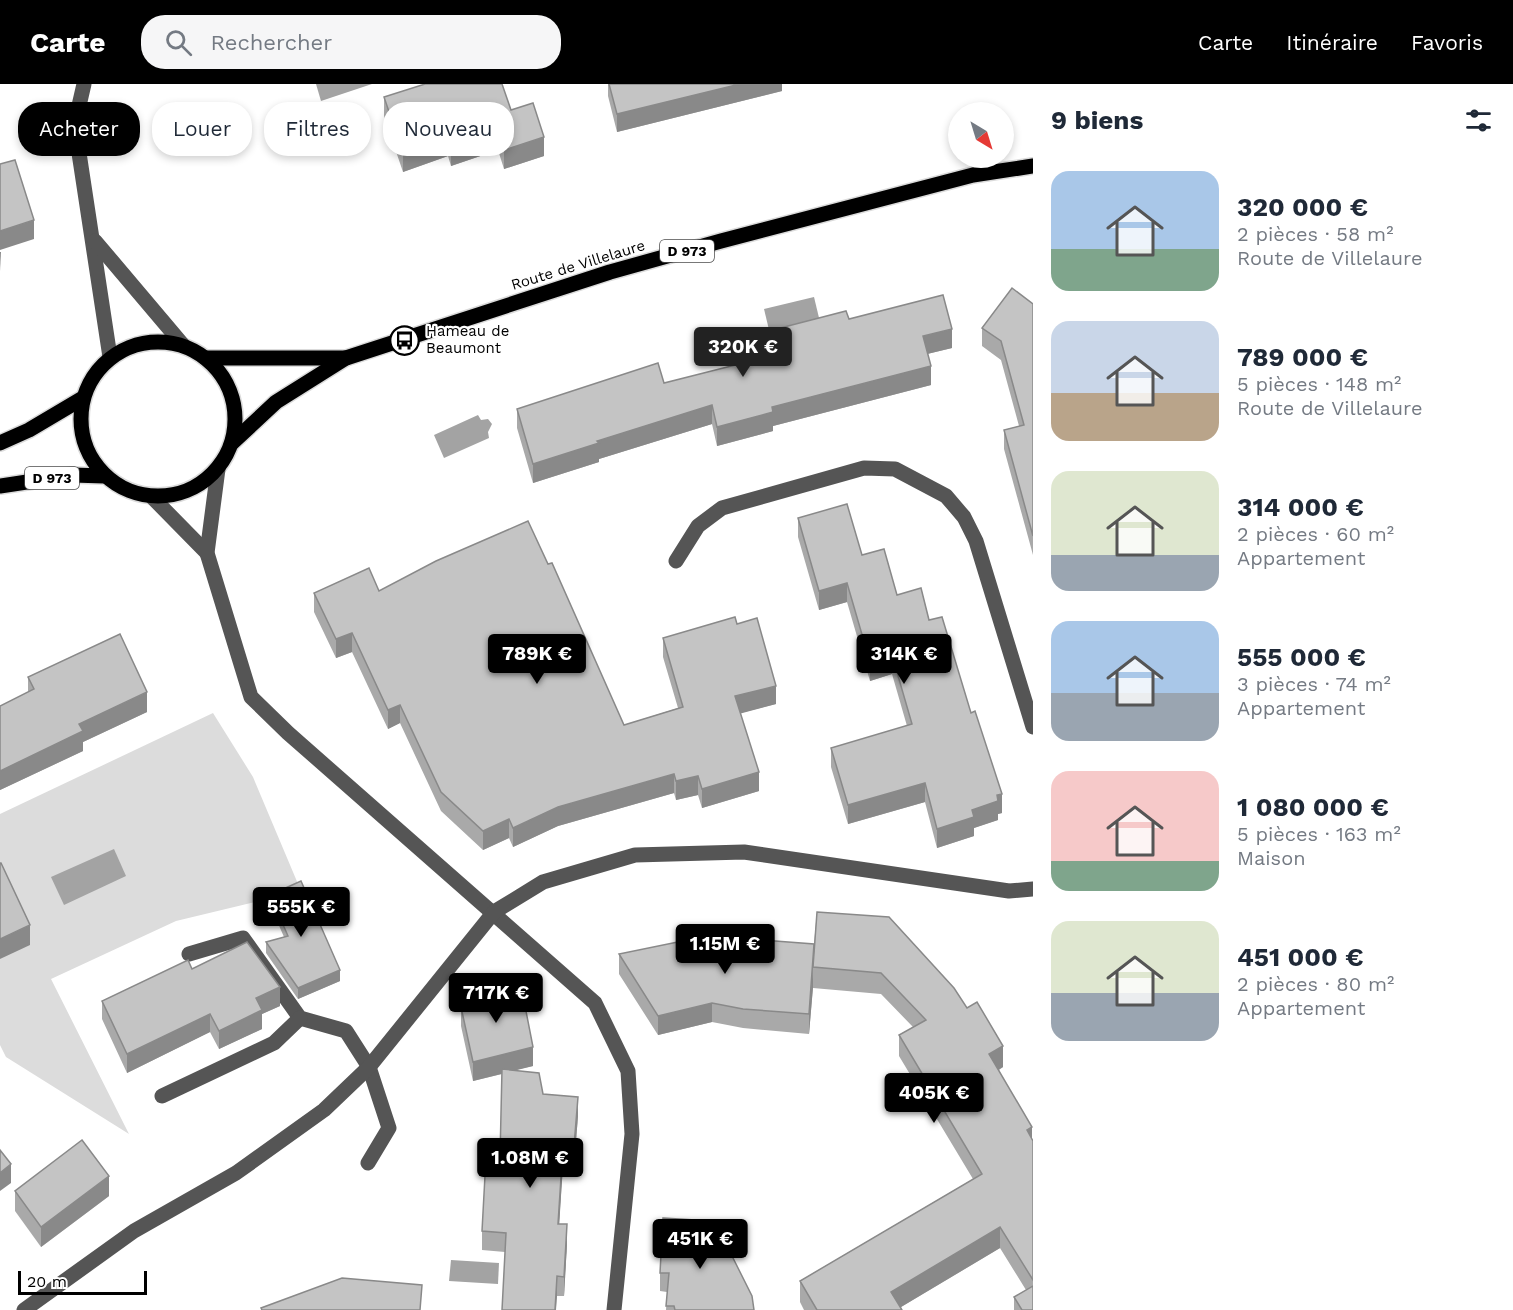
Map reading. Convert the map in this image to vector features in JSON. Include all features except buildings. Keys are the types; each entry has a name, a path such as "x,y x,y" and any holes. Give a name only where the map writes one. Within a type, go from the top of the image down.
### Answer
{"main road":[{"name":"Route de Villelaure","path":"232,443 276,402 346,358 610,272 973,175 1033,166"},
{"path":"150,343 183,345 206,358 222,375 232,396 236,420 232,443 218,469 199,486 184,492 152,497 126,491 104,476 87,453 80,426 83,398 93,376 110,357 133,345 150,343"},
{"name":"Route de Villelaure","path":"206,358 346,358"},
{"path":"0,443 29,430 83,398"},
{"name":"D 973","path":"0,486 73,475 104,476"}],"street":[{"path":"84,84 78,110 80,153 95,241 110,357"},
{"path":"95,241 183,345"},
{"path":"676,561 698,526 722,508 864,468 895,469 946,496 964,517 976,541 1033,727"},
{"path":"218,469 207,554 252,697 288,733 595,1003 628,1071 632,1134 615,1310"},
{"path":"152,497 207,554"},
{"path":"24,1310 134,1231 236,1173 324,1110 369,1067 494,912 543,882 635,855 744,852 1009,891 1033,889"},
{"path":"189,954 243,938 300,1018 346,1031 369,1067 389,1128 368,1163"},
{"path":"162,1096 274,1042 300,1018"}],"shaded area":[{"path":"316,84 372,84 321,101"},
{"path":"814,297 820,322 770,334 764,309"},
{"path":"478,415 481,420 488,419 492,424 488,432 489,438 444,458 434,435"},
{"path":"213,713 253,777 301,891 176,921 51,979 129,1134 6,1057 0,1045 0,814"},
{"path":"114,849 126,876 64,905 51,877"},
{"path":"451,1260 499,1263 498,1284 449,1281"}],"place":[{"name":"Hameau de Beaumont","path":"405,340"}]}
